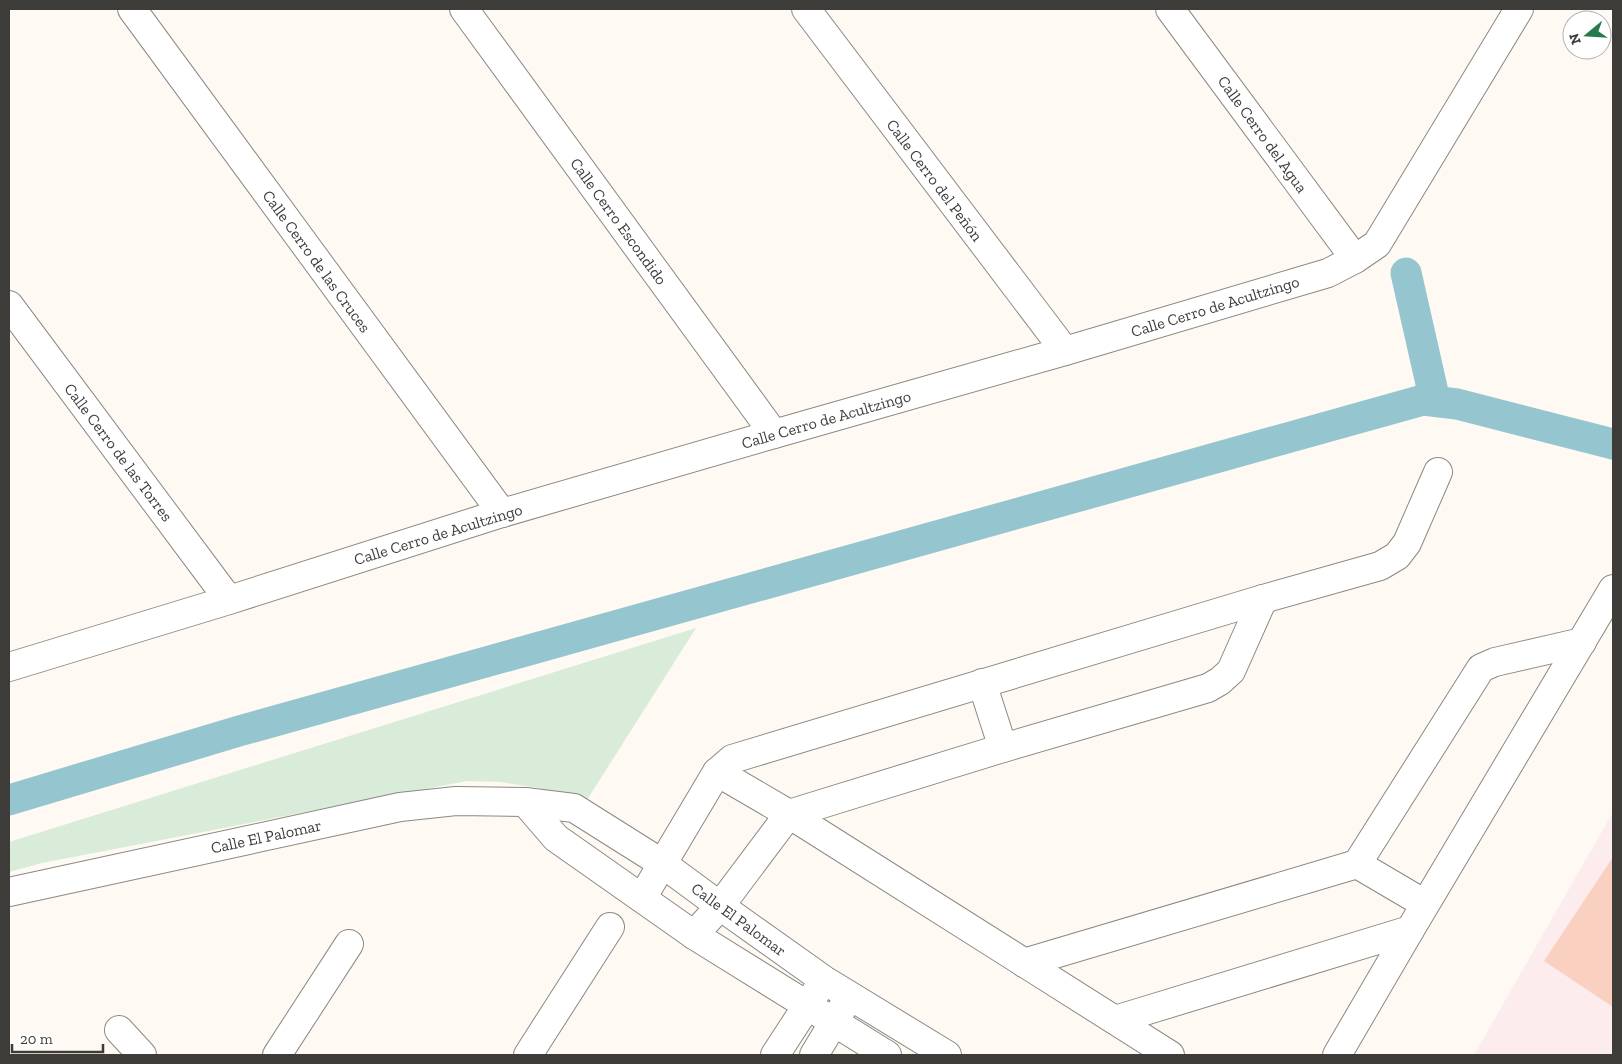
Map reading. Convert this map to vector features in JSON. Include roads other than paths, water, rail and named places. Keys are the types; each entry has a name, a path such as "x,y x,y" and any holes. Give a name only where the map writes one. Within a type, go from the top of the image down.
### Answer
{"street":[{"name":"Calle Cerro de las Cruces","path":"132,9 502,513"},
{"name":"Calle Cerro Escondido","path":"464,9 774,434"},
{"name":"Calle Cerro del Peñón","path":"806,9 1064,351"},
{"name":"Calle Cerro del Agua","path":"1170,9 1355,259"},
{"name":"Calle Cerro de Acultzingo","path":"9,667 229,600 502,513 1328,273 1355,259 1377,244 1518,9"},
{"name":"Calle Cerro de las Torres","path":"9,305 229,600"},
{"path":"642,898 664,864 717,772 732,758 1263,599 1380,566 1398,556 1408,543 1438,472"},
{"path":"1337,1055 1613,589"},
{"path":"694,935 720,906 789,814 1003,748 1208,688 1220,681 1231,671 1263,599"},
{"path":"1024,963 1357,864 1482,668 1495,662 1582,642"},
{"path":"982,684 1003,748"},
{"path":"717,772 789,814 1170,1055"},
{"name":"Calle El Palomar","path":"9,892 400,807 456,801 525,802 574,808 664,864 824,980 947,1055"},
{"name":"Calle El Palomar","path":"525,802 556,838 694,935 887,1055"},
{"path":"1357,864 1425,904"},
{"path":"528,1055 610,927"},
{"path":"1115,1020 1410,930"},
{"path":"277,1055 349,944"},
{"path":"776,1055 824,980"},
{"path":"814,1055 850,995"},
{"path":"118,1030 142,1055"}],"waterway":[{"path":"1406,273 1435,401"},
{"path":"9,800 239,731 1423,400 1457,404 1613,444"}]}
